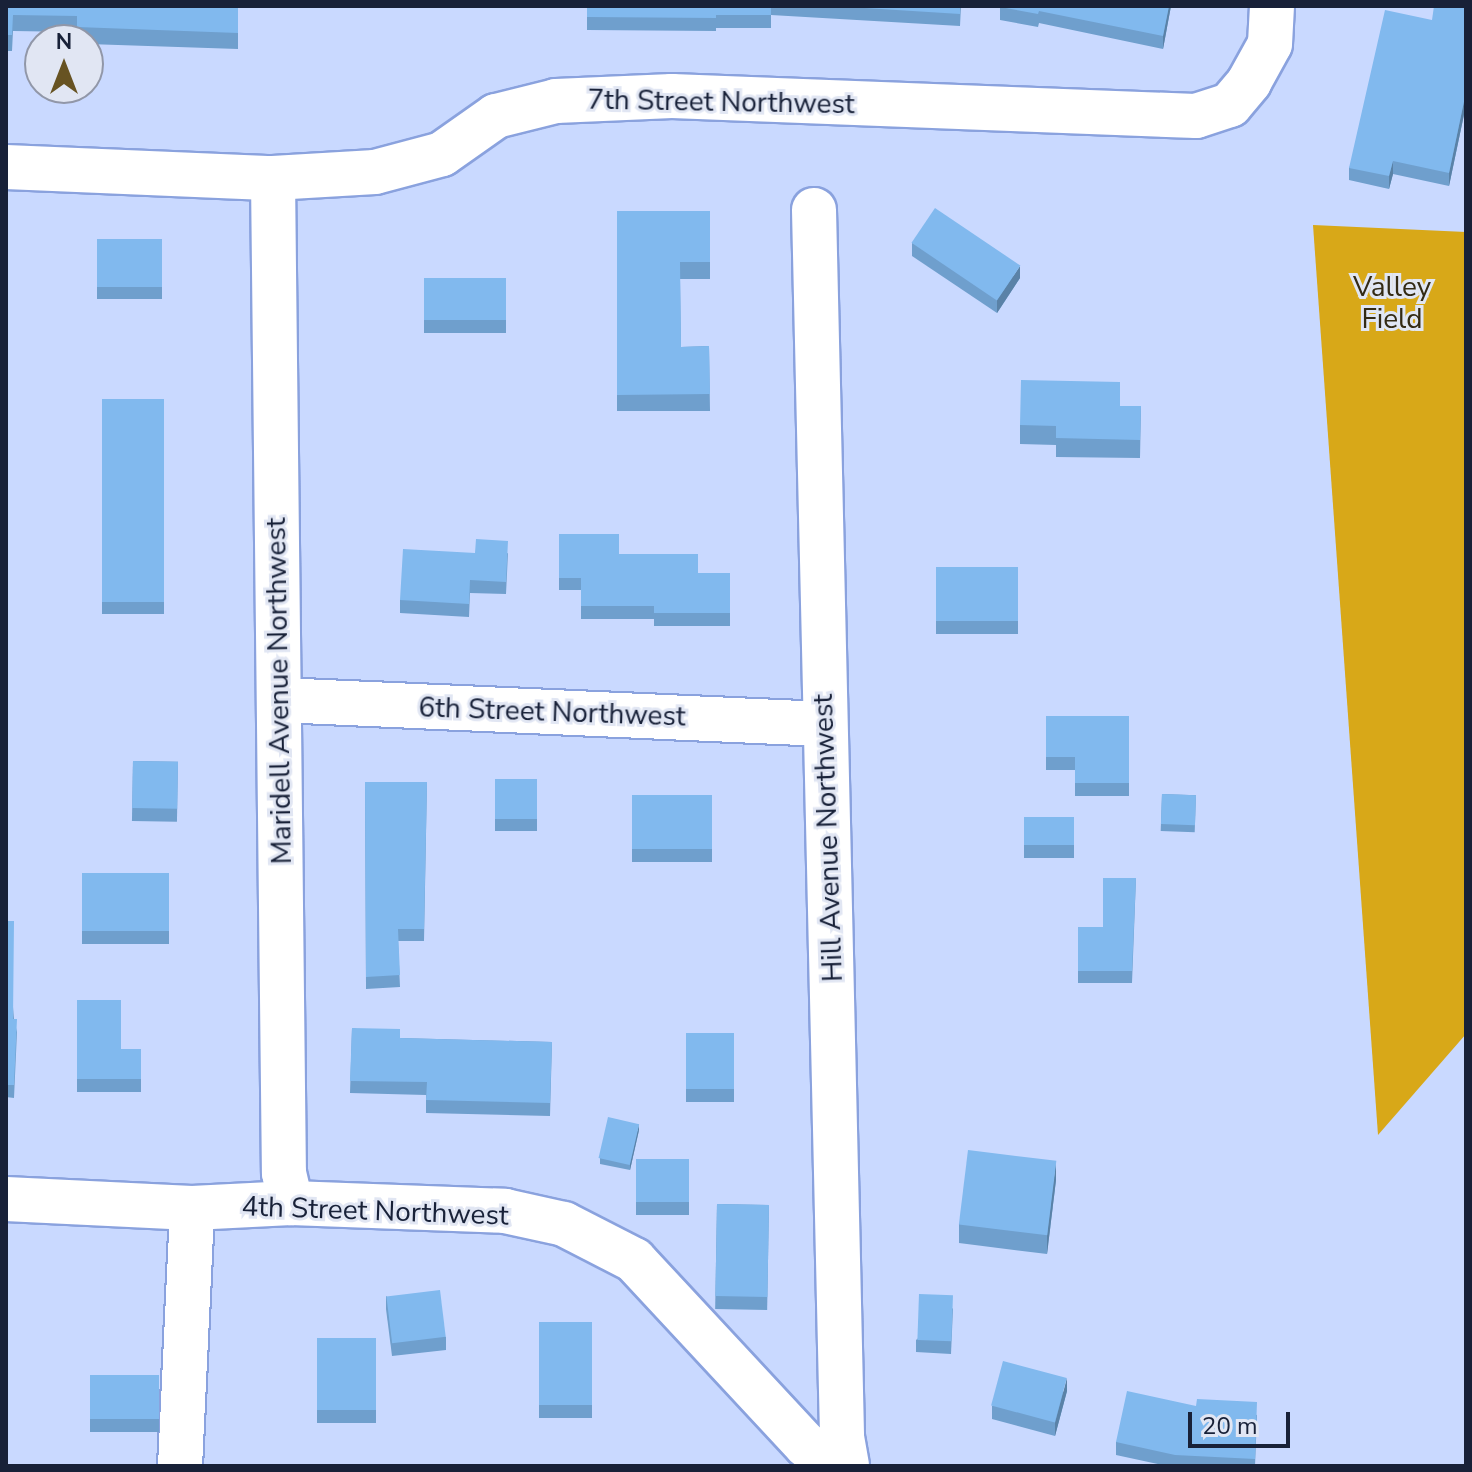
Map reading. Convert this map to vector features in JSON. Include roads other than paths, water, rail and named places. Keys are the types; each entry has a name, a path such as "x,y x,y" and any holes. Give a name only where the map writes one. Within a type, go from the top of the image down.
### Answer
{"street":[{"name":"7th Street Northwest","path":"6,167 273,178 375,172 442,154 496,116 556,101 672,96 1196,116 1230,105 1249,82 1270,44 1272,6"},
{"name":"Maridell Avenue Northwest","path":"273,178 284,1173 291,1203"},
{"name":"Hill Avenue Northwest","path":"814,210 842,1437 847,1466"},
{"name":"6th Street Northwest","path":"279,700 824,724"},
{"name":"4th Street Northwest","path":"6,1199 192,1208 291,1203 505,1211 564,1224 634,1260 806,1445 839,1466"},
{"path":"180,1466 192,1208"}],"park label":[{"name":"Valley Field","path":"1392,303"}]}
